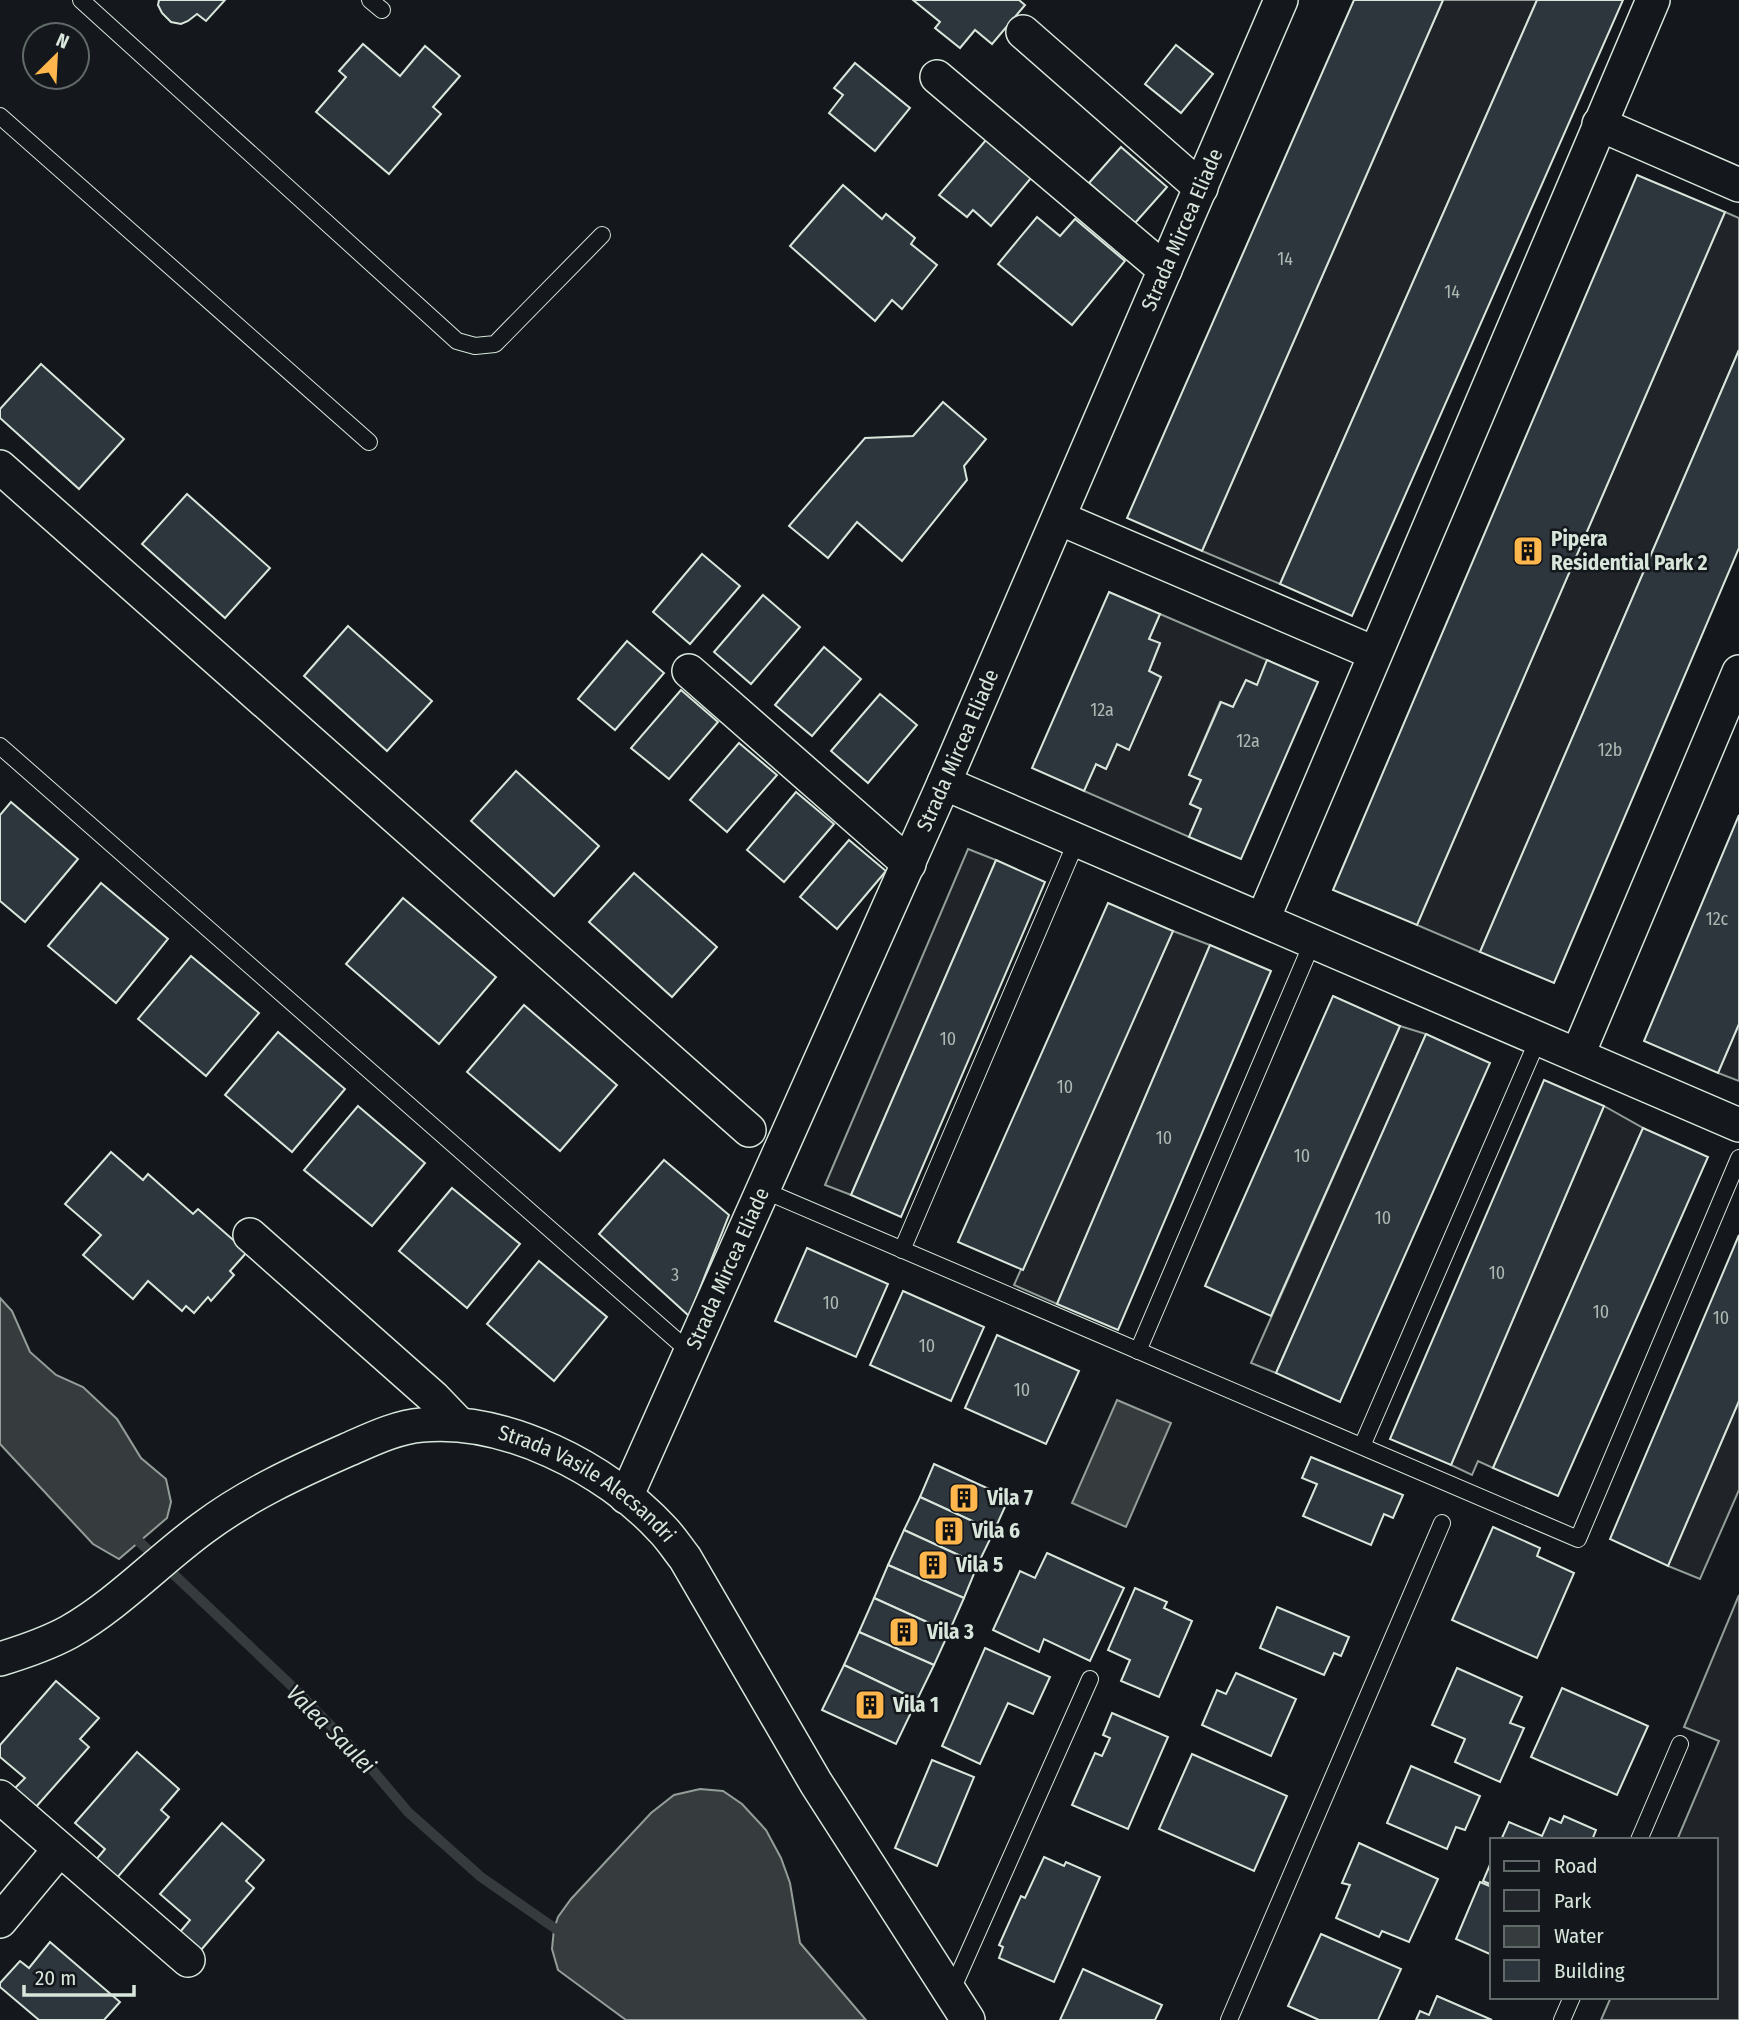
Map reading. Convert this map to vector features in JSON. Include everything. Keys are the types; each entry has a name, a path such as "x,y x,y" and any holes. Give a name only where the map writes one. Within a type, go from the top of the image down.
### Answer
{"street":[{"name":"Strada Mircea Eliade","path":"626,1497 909,864 1281,0"},
{"path":"1263,919 1653,0"},
{"path":"1023,32 1201,188"},
{"path":"937,77 1165,270"},
{"path":"1599,124 1739,185"},
{"path":"0,467 749,1130"},
{"path":"1059,518 1374,653"},
{"path":"690,671 909,864"},
{"path":"1578,1054 1739,672"},
{"path":"944,783 1739,1125"},
{"path":"250,1235 433,1397 458,1423"},
{"name":"Strada Vasile Alecsandri","path":"0,1660 43,1645 69,1632 100,1611 227,1511 303,1469 386,1434 418,1425 458,1423 494,1429 538,1445 594,1474 626,1497 662,1529 685,1558 816,1783 959,2007"},
{"path":"0,1797 188,1960"},
{"path":"0,1921 60,1850"}],"lane":[{"path":"80,0 457,341 475,346 495,344 602,235"},
{"path":"0,116 369,442"},
{"path":"0,747 691,1353"},
{"path":"902,1250 1077,840"},
{"path":"1138,1351 1313,941"},
{"path":"1362,1446 1539,1037"},
{"path":"763,1190 1578,1539 1739,1158"},
{"path":"1229,2020 1442,1523"},
{"path":"959,2007 1090,1679"},
{"path":"1640,1838 1680,1744"},
{"path":"1562,2020 1571,1999"}],"green space":[{"path":"1443,0 1537,0 1280,584 1202,551"},
{"path":"1725,212 1739,218 1739,350 1480,952 1417,925"},
{"path":"1160,614 1267,660 1257,685 1246,680 1233,707 1220,702 1189,775 1201,780 1190,804 1201,809 1189,837 1084,791 1096,764 1106,769 1117,744 1129,749 1161,677 1149,671 1160,644 1149,639"},
{"path":"968,849 996,860 851,1195 825,1185"},
{"path":"1173,931 1210,945 1057,1304 1014,1285"},
{"path":"1739,1024 1739,1081 1718,1073"},
{"path":"1400,1026 1426,1034 1276,1373 1251,1363"},
{"path":"1604,1106 1643,1128 1493,1468 1478,1461 1472,1475 1451,1465"},
{"path":"1739,1401 1739,1490 1700,1579 1668,1566"},
{"path":"1739,1595 1739,2020 1601,2020 1610,1999 1718,1999 1718,1838 1678,1838 1719,1741 1684,1727"}],"water":[{"path":"0,1298 12,1311 30,1352 56,1375 83,1387 117,1419 141,1458 166,1479 171,1502 167,1518 119,1559 93,1544 0,1444"},
{"path":"1117,1400 1171,1423 1126,1527 1072,1503"},
{"path":"700,1789 723,1791 742,1804 766,1830 781,1858 790,1883 800,1943 866,2020 626,2020 558,1970 552,1949 554,1929 558,1917 571,1899 651,1813 674,1795"}],"building":[{"path":"159,0 225,0 206,21 197,14 181,24 171,22 162,13"},
{"path":"913,0 1019,0 1025,5 992,44 975,30 960,48 935,28 940,22"},
{"path":"1354,0 1443,0 1202,551 1127,518"},
{"path":"1537,0 1623,0 1352,616 1280,584"},
{"path":"363,44 400,76 425,46 460,76 433,107 441,114 389,174 316,112 346,77 339,71"},
{"path":"1176,45 1213,74 1181,113 1145,84"},
{"path":"855,63 910,108 875,151 829,113 843,95 834,88"},
{"path":"986,140 1031,178 991,226 973,210 967,217 939,195"},
{"path":"1121,147 1167,187 1135,223 1089,183"},
{"name":"Pipera Residential Park 2","path":"1637,175 1725,212 1417,925 1333,890"},
{"path":"843,185 882,219 886,214 915,238 911,244 937,265 902,309 892,300 875,321 790,246"},
{"path":"1037,217 1060,236 1075,219 1125,261 1072,325 998,264"},
{"name":"Pipera Residential Park 2","path":"1739,350 1739,548 1554,983 1480,952"},
{"path":"41,364 124,439 79,489 0,418 0,409"},
{"path":"943,402 986,439 964,466 967,480 902,561 857,522 828,558 789,526 865,438 913,436"},
{"path":"187,494 270,568 225,618 142,544"},
{"path":"702,554 740,586 690,644 653,612"},
{"path":"1109,592 1160,614 1149,639 1160,643 1149,671 1161,677 1129,750 1117,744 1106,769 1096,764 1084,791 1032,768"},
{"path":"763,595 800,627 751,684 714,652"},
{"path":"348,626 432,701 387,751 304,676"},
{"path":"627,641 664,673 615,730 578,699"},
{"path":"824,647 861,679 812,736 775,705"},
{"path":"1267,660 1318,682 1241,859 1189,837 1201,809 1190,804 1201,780 1189,775 1221,702 1233,707 1246,680 1257,685"},
{"path":"681,690 718,722 669,779 631,748"},
{"path":"880,694 917,725 868,783 831,751"},
{"path":"739,743 777,775 727,832 690,800"},
{"path":"516,771 599,846 554,896 471,821"},
{"path":"796,792 834,824 784,882 747,850"},
{"path":"11,802 78,859 25,922 0,901 0,815"},
{"path":"1739,815 1739,1024 1718,1073 1644,1041"},
{"path":"849,840 886,871 837,929 800,897"},
{"path":"996,860 1045,882 901,1217 851,1195"},
{"path":"634,873 717,947 672,997 589,922"},
{"path":"101,883 168,939 116,1003 48,946"},
{"path":"403,898 496,977 439,1044 346,964"},
{"path":"1108,903 1173,931 1023,1270 958,1242"},
{"path":"1210,945 1271,971 1118,1330 1057,1304"},
{"path":"191,956 259,1013 206,1076 138,1019"},
{"path":"1333,996 1400,1026 1271,1316 1205,1286"},
{"path":"524,1005 617,1085 560,1151 467,1072"},
{"path":"278,1032 345,1089 292,1152 225,1095"},
{"path":"1426,1034 1490,1063 1340,1402 1276,1373"},
{"path":"1544,1080 1604,1106 1451,1465 1390,1439"},
{"path":"358,1106 425,1163 372,1226 304,1170"},
{"path":"1643,1128 1708,1157 1558,1496 1493,1468"},
{"path":"111,1152 143,1180 148,1174 193,1214 198,1209 247,1252 230,1271 234,1275 211,1301 208,1297 194,1313 186,1306 182,1311 148,1281 133,1299 83,1255 101,1235 65,1204"},
{"path":"664,1160 729,1215 689,1316 599,1234"},
{"path":"452,1188 520,1244 467,1308 399,1251"},
{"path":"1739,1235 1739,1401 1668,1566 1610,1539"},
{"path":"807,1248 888,1284 856,1357 775,1321"},
{"path":"539,1261 607,1317 554,1381 487,1324"},
{"path":"903,1291 984,1327 951,1401 870,1365"},
{"path":"997,1335 1079,1371 1046,1444 965,1408"},
{"path":"1311,1457 1403,1495 1393,1518 1384,1514 1371,1545 1303,1516 1317,1484 1302,1478"},
{"name":"Vila 7","path":"934,1464 1009,1498 994,1531 920,1497"},
{"name":"Vila 6","path":"920,1497 994,1531 978,1564 904,1530"},
{"path":"1493,1527 1540,1548 1537,1556 1574,1573 1537,1658 1452,1620"},
{"name":"Vila 5","path":"904,1530 978,1564 964,1598 888,1565"},
{"path":"1047,1553 1124,1588 1090,1661 1044,1639 1039,1652 993,1630 1020,1571 1035,1578"},
{"path":"888,1565 964,1598 949,1632 874,1598"},
{"path":"1135,1588 1167,1602 1164,1608 1192,1621 1159,1697 1121,1681 1130,1660 1108,1650"},
{"name":"Vila 3","path":"874,1598 949,1632 934,1665 859,1632"},
{"path":"1277,1607 1349,1637 1341,1656 1334,1653 1324,1675 1260,1648"},
{"path":"859,1632 934,1665 917,1700 844,1665"},
{"path":"985,1648 1050,1677 1033,1714 1008,1703 980,1764 942,1746"},
{"name":"Vila 1","path":"844,1665 917,1700 896,1744 822,1710"},
{"path":"1457,1668 1522,1697 1510,1723 1524,1728 1500,1782 1455,1762 1465,1739 1432,1725"},
{"path":"1236,1673 1296,1699 1271,1756 1202,1725 1217,1690 1226,1694"},
{"path":"56,1681 99,1718 80,1739 89,1747 35,1808 14,1789 25,1778 0,1757 0,1745"},
{"path":"1562,1688 1648,1726 1617,1795 1531,1757"},
{"path":"1112,1713 1168,1737 1128,1829 1072,1805 1095,1753 1102,1756 1110,1738 1103,1735"},
{"path":"137,1752 179,1789 161,1810 169,1817 116,1879 95,1861 105,1849 75,1823"},
{"path":"1192,1754 1287,1796 1254,1871 1159,1829"},
{"path":"932,1760 974,1777 937,1866 895,1848"},
{"path":"1411,1766 1480,1796 1465,1830 1456,1827 1447,1849 1387,1823"},
{"path":"1564,1816 1596,1830 1593,1838 1502,1838 1509,1822 1542,1836 1550,1818 1561,1823"},
{"path":"222,1823 264,1860 246,1881 254,1888 201,1950 180,1932 190,1920 160,1894"},
{"path":"1359,1843 1438,1879 1409,1942 1382,1931 1379,1937 1336,1918 1350,1885 1342,1883"},
{"path":"1044,1857 1064,1866 1066,1862 1100,1877 1054,1982 999,1958 1003,1947 999,1945 1021,1896 1025,1898"},
{"path":"1490,1865 1490,1884 1483,1881"},
{"path":"1480,1882 1490,1886 1490,1954 1456,1939"},
{"path":"1321,1934 1401,1969 1378,2020 1319,2020 1288,2006"},
{"path":"50,1942 120,2002 104,2020 39,2020 0,1987 0,1983 20,1961 29,1968"},
{"path":"1083,1969 1162,2005 1155,2020 1060,2020"},
{"path":"1437,1996 1492,2020 1416,2020 1420,2011 1429,2015"}],"waterway":[{"name":"Valea Saulei","path":"129,1532 297,1691 364,1760 408,1812 481,1877 566,1936"}],"place":[{"name":"Pipera Residential Park 2","path":"1528,551"},
{"name":"Vila 7","path":"964,1498"},
{"name":"Vila 6","path":"949,1531"},
{"name":"Vila 5","path":"933,1565"},
{"name":"Vila 3","path":"904,1632"},
{"name":"Vila 1","path":"870,1705"}]}
